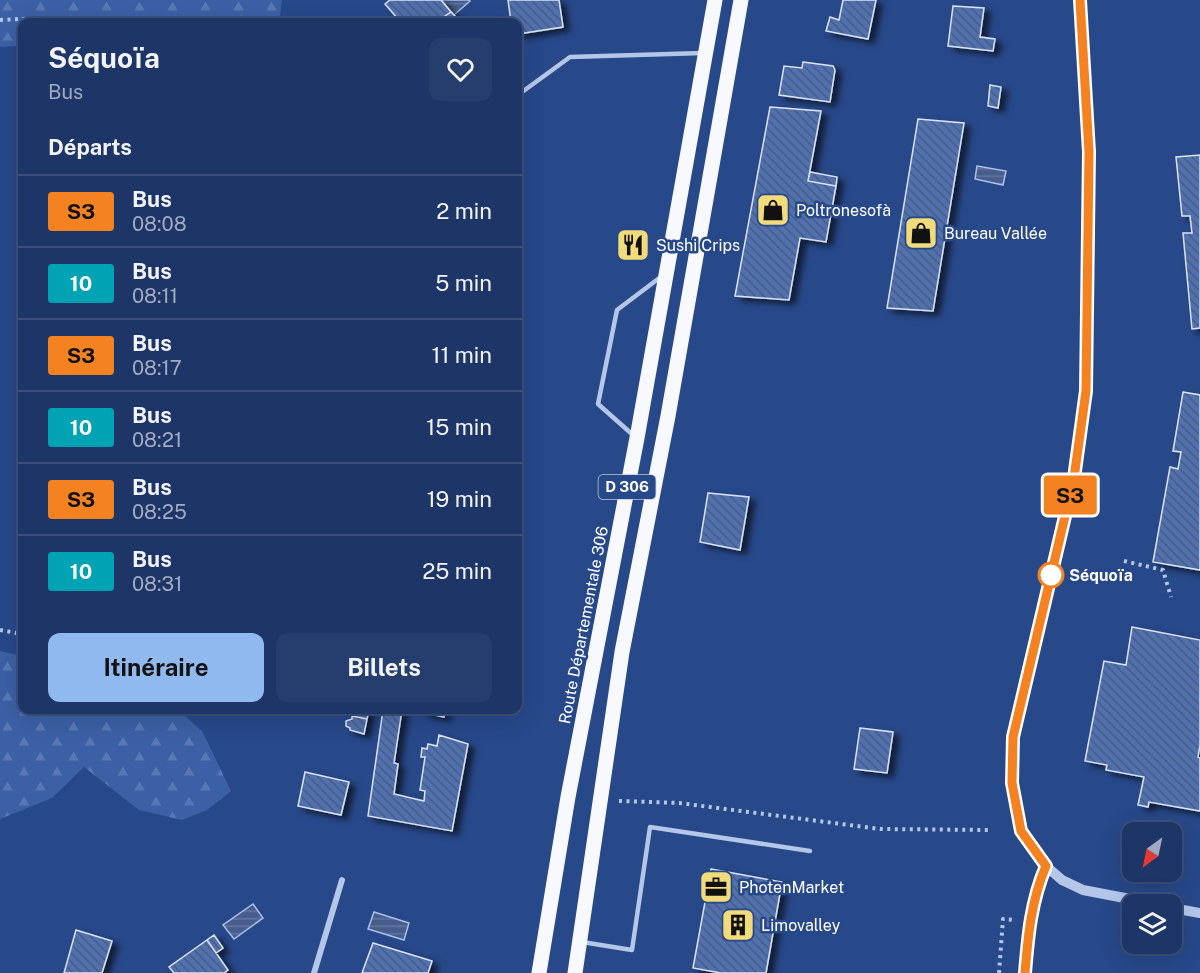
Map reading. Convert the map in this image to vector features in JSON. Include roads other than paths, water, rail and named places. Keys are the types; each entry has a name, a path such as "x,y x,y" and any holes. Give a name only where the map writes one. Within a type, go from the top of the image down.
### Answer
{"main road":[{"name":"Route Départementale 306","path":"539,973 568,797 637,438 715,0"},
{"name":"D 306","path":"575,973 622,652 668,416 741,0"}],"street":[{"path":"1080,0 1089,152 1086,391 1074,478 1013,737 1012,783 1021,831 1046,866 1062,880 1083,890 1122,897"},
{"path":"1025,973 1029,922 1038,885 1046,866"},
{"path":"314,973 342,880"},
{"path":"1182,910 1200,913"}],"lane":[{"path":"522,92 570,57 705,53"},
{"path":"637,438 598,404 617,310 666,273"},
{"path":"580,942 632,950 650,827 810,851"}],"place":[{"name":"Poltronesofà","path":"773,210"},
{"name":"Bureau Vallée","path":"921,233"},
{"name":"Sushi Crips","path":"633,245"},
{"name":"Séquoïa","path":"1051,575"},
{"name":"PhotenMarket","path":"716,887"},
{"name":"Limovalley","path":"738,925"}]}
